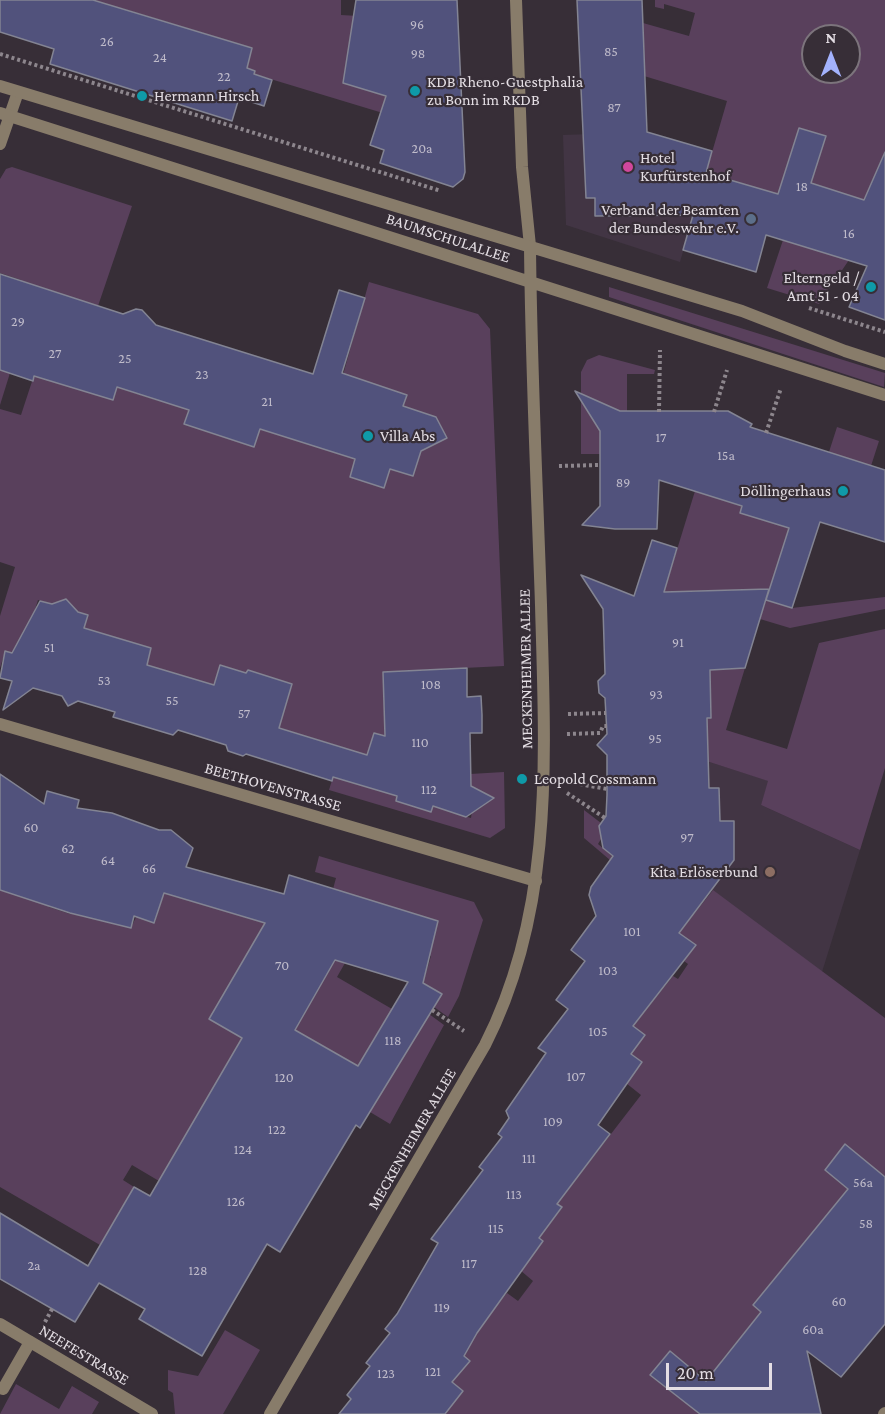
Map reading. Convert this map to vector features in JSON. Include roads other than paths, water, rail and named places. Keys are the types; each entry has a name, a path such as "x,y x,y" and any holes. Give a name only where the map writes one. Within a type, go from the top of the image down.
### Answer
{"street":[{"name":"MECKENHEIMER ALLEE","path":"270,1414 485,1045 501,1012 525,943 536,881 542,840 545,735 530,246 522,167 516,0"},
{"name":"BAUMSCHULALLEE","path":"0,86 742,311 885,364"},
{"path":"0,144 5,115 18,92"},
{"name":"BAUMSCHULALLEE","path":"5,115 885,395"},
{"name":"BEETHOVENSTRASSE","path":"0,724 536,881"},
{"name":"NEEFESTRASSE","path":"0,1324 152,1414"},
{"path":"3,1389 30,1342"}],"place":[{"name":"KDB Rheno-Guestphalia zu Bonn im RKDB","path":"415,91"},
{"name":"Hermann Hirsch","path":"142,96"},
{"name":"Hotel Kurfürstenhof","path":"628,167"},
{"name":"Verband der Beamten der Bundeswehr e.V.","path":"751,219"},
{"name":"Elterngeld / Amt 51 - 04","path":"871,287"},
{"name":"Villa Abs","path":"368,436"},
{"name":"Döllingerhaus","path":"843,491"},
{"name":"Leopold Cossmann","path":"522,779"},
{"name":"Kita Erlöserbund","path":"770,872"}]}
